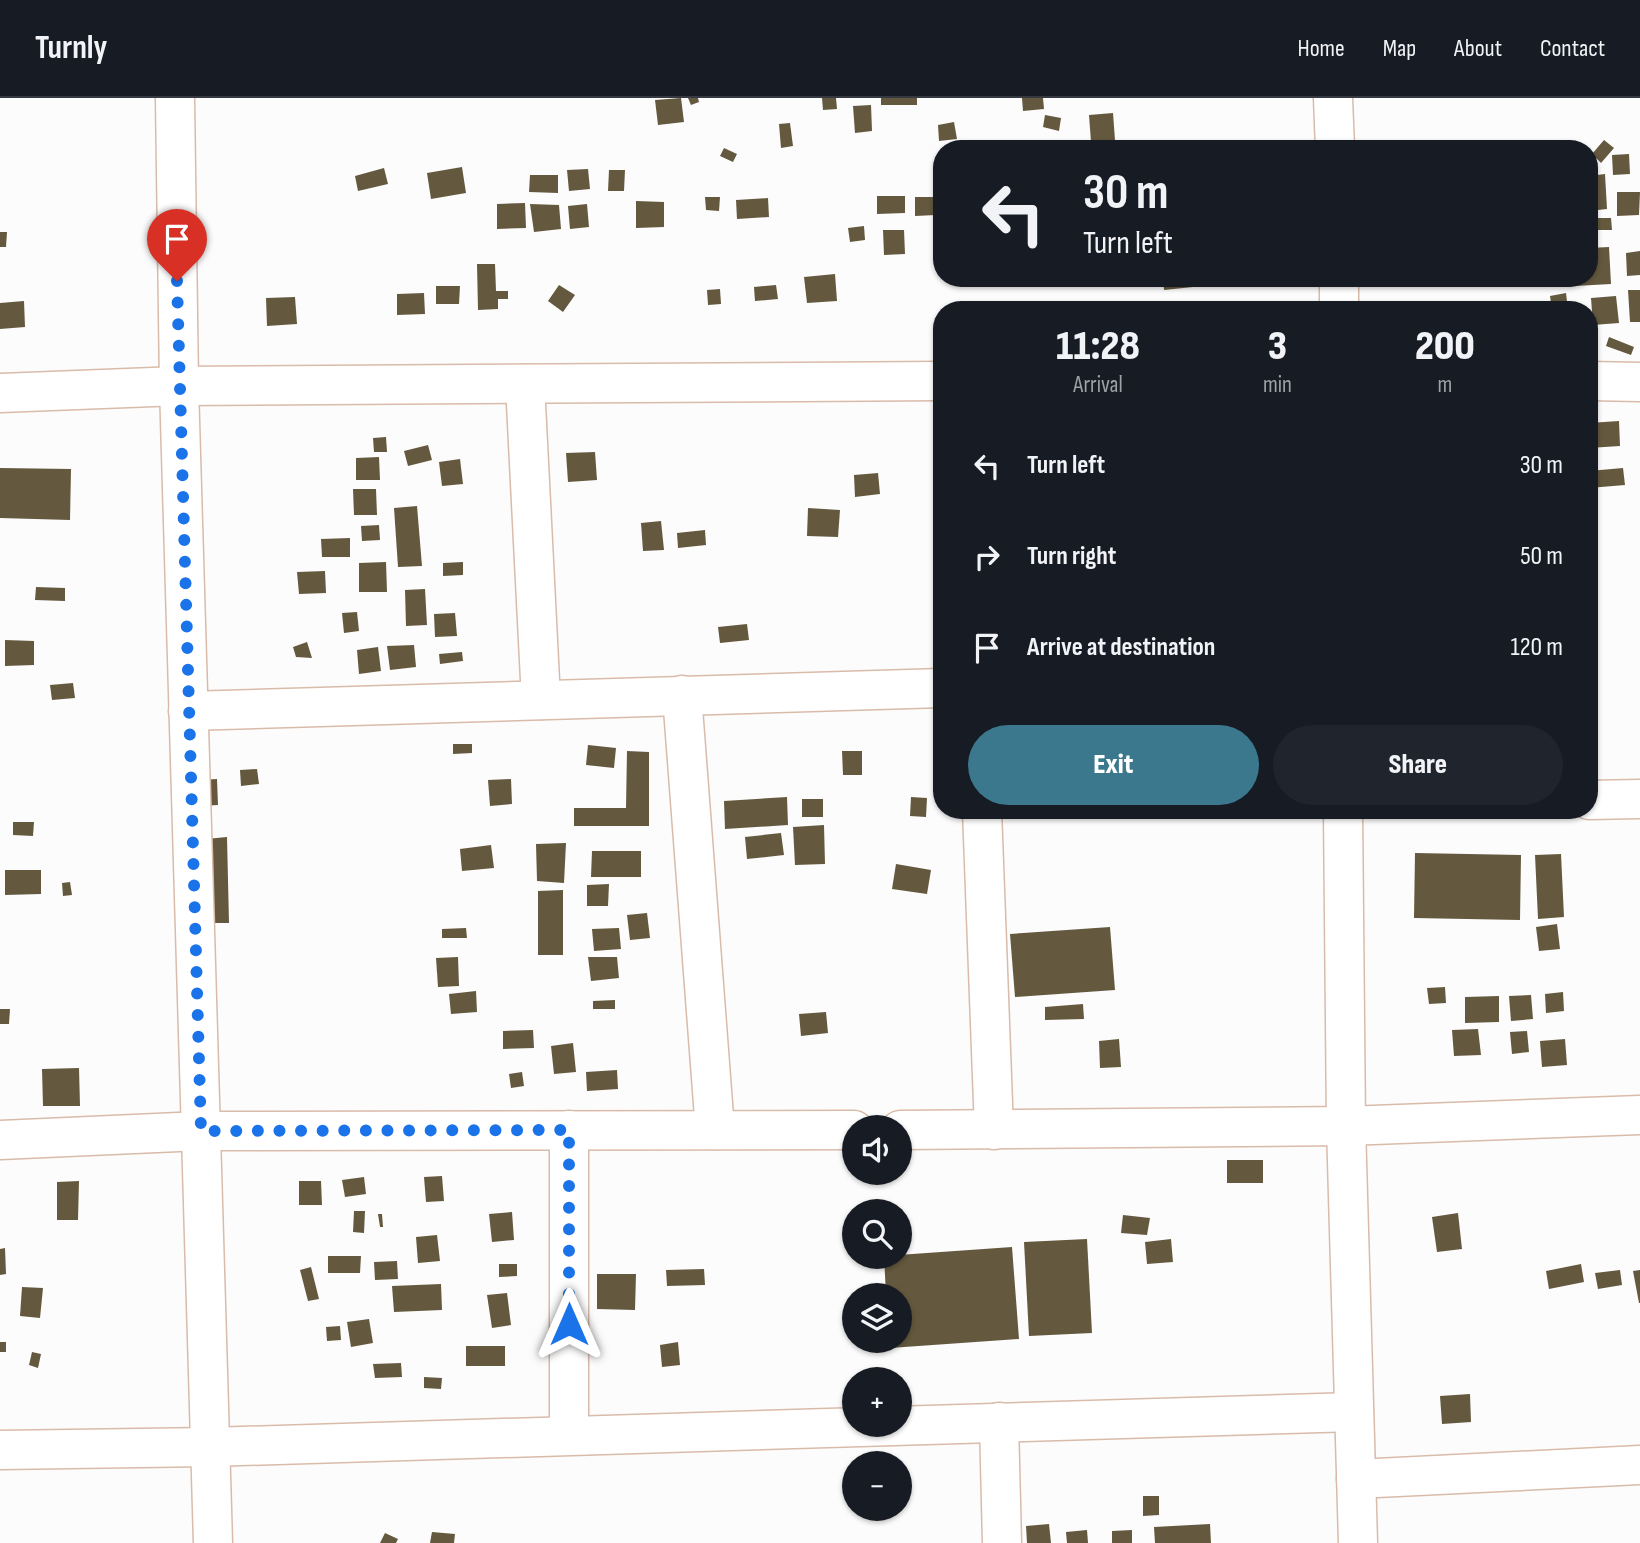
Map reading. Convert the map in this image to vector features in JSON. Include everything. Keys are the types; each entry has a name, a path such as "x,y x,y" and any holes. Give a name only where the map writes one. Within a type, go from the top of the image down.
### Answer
{"street":[{"path":"175,98 178,386 213,1543"},
{"path":"1333,98 1335,140"},
{"path":"0,393 178,386 933,381"},
{"path":"1598,382 1640,382"},
{"path":"525,384 541,700"},
{"path":"188,711 933,688"},
{"path":"682,695 715,1130"},
{"path":"1598,800 1640,799"},
{"path":"982,819 994,1130"},
{"path":"1343,819 1346,1126 1359,1543"},
{"path":"912,1130 1346,1126 1640,1115"},
{"path":"569,1130 569,1435"},
{"path":"0,1140 201,1131 842,1130"},
{"path":"0,1450 210,1447 1354,1412"},
{"path":"999,1422 1002,1543"},
{"path":"1356,1479 1640,1465"}],"building":[{"path":"681,98 684,122 658,125 655,100"},
{"path":"688,98 698,98 699,102 691,105"},
{"path":"822,98 836,98 837,109 823,110"},
{"path":"881,98 917,98 917,105 881,105"},
{"path":"1022,98 1043,98 1044,109 1023,111"},
{"path":"871,105 872,131 855,133 853,106"},
{"path":"1113,113 1115,140 1091,140 1089,115"},
{"path":"1045,115 1061,118 1059,131 1043,127"},
{"path":"954,122 957,139 939,140 938,125"},
{"path":"790,123 793,146 781,148 779,124"},
{"path":"1604,140 1614,148 1601,163 1598,160 1598,147"},
{"path":"724,148 737,154 733,162 720,156"},
{"path":"1629,154 1630,174 1613,175 1612,155"},
{"path":"462,167 466,193 431,199 427,173"},
{"path":"384,168 388,184 358,191 355,176"},
{"path":"588,169 590,189 569,191 567,170"},
{"path":"609,170 625,170 624,191 608,191"},
{"path":"1605,174 1607,209 1598,210 1598,175"},
{"path":"530,175 558,175 558,193 529,192"},
{"path":"1617,192 1640,192 1639,215 1617,216"},
{"path":"877,196 905,196 905,213 877,214"},
{"path":"705,197 720,197 719,211 706,210"},
{"path":"915,197 933,197 933,215 915,216"},
{"path":"768,198 769,217 737,219 736,200"},
{"path":"636,201 664,202 664,227 636,228"},
{"path":"525,203 526,228 497,229 497,204"},
{"path":"530,204 559,205 561,229 534,232"},
{"path":"587,204 589,227 570,229 568,206"},
{"path":"1598,218 1611,218 1612,230 1598,230"},
{"path":"864,226 865,240 850,242 848,228"},
{"path":"883,230 904,230 905,254 884,255"},
{"path":"0,232 7,232 6,247 0,247"},
{"path":"1609,247 1611,284 1598,285 1598,248"},
{"path":"1640,251 1640,275 1627,276 1626,253"},
{"path":"477,264 495,264 496,291 508,291 508,299 498,299 498,309 478,310"},
{"path":"835,274 837,301 807,303 804,277"},
{"path":"559,285 575,295 563,312 548,301"},
{"path":"776,285 778,299 755,301 754,287"},
{"path":"436,286 460,286 459,304 436,304"},
{"path":"1164,287 1193,287 1164,290"},
{"path":"720,289 721,304 708,305 707,290"},
{"path":"1628,290 1640,290 1640,322 1630,322"},
{"path":"424,293 425,314 397,315 397,294"},
{"path":"1566,293 1567,301 1551,301 1550,296"},
{"path":"1616,296 1619,323 1598,325 1598,301 1591,301 1591,298"},
{"path":"295,297 297,324 267,326 266,298"},
{"path":"24,301 25,327 0,329 0,303"},
{"path":"1609,337 1634,347 1631,355 1606,346"},
{"path":"1619,421 1620,446 1598,447 1598,422"},
{"path":"386,437 387,452 374,452 373,438"},
{"path":"428,445 432,460 408,466 404,451"},
{"path":"595,452 597,480 568,482 566,453"},
{"path":"379,457 380,480 356,480 356,458"},
{"path":"460,459 463,484 442,486 439,462"},
{"path":"0,468 71,469 70,520 0,518"},
{"path":"1623,468 1625,485 1598,487 1598,470"},
{"path":"878,473 880,494 855,497 854,475"},
{"path":"353,489 376,489 377,515 354,515"},
{"path":"417,506 422,566 398,567 394,508"},
{"path":"808,508 840,510 838,537 807,536"},
{"path":"661,521 664,550 643,551 641,523"},
{"path":"379,525 380,540 362,541 361,526"},
{"path":"705,530 706,545 678,548 677,533"},
{"path":"350,538 350,557 322,557 321,539"},
{"path":"386,562 387,592 359,592 359,563"},
{"path":"463,562 463,575 443,576 443,563"},
{"path":"325,571 326,593 299,594 297,572"},
{"path":"36,587 65,588 65,601 35,600"},
{"path":"425,589 427,625 406,626 405,590"},
{"path":"357,612 359,631 344,633 342,613"},
{"path":"455,613 457,636 435,637 434,614"},
{"path":"747,624 749,640 720,643 718,627"},
{"path":"5,640 34,641 34,665 5,666"},
{"path":"307,642 312,658 296,657 293,647"},
{"path":"414,645 416,667 390,670 387,646"},
{"path":"378,647 381,671 359,674 357,650"},
{"path":"462,652 463,661 440,664 439,654"},
{"path":"73,683 75,698 52,700 50,685"},
{"path":"453,744 472,744 472,753 453,754"},
{"path":"588,745 616,748 614,768 586,765"},
{"path":"627,751 649,752 649,826 574,826 574,808 626,808"},
{"path":"842,751 862,751 862,775 843,775"},
{"path":"257,769 259,784 241,786 240,770"},
{"path":"217,779 218,805 201,806 200,780"},
{"path":"511,779 512,804 490,806 488,780"},
{"path":"787,797 788,825 725,829 724,801"},
{"path":"911,797 927,798 926,817 910,816"},
{"path":"802,799 823,799 823,817 802,817"},
{"path":"13,822 34,822 33,836 13,835"},
{"path":"824,825 825,864 795,865 793,827"},
{"path":"781,833 784,855 747,859 745,837"},
{"path":"227,837 229,923 208,923 206,839"},
{"path":"566,843 564,883 537,881 536,844"},
{"path":"491,845 494,868 462,871 460,849"},
{"path":"592,851 641,851 641,877 591,877"},
{"path":"1415,853 1521,855 1520,920 1414,918"},
{"path":"1561,854 1564,917 1538,919 1535,855"},
{"path":"896,864 931,870 927,894 892,889"},
{"path":"5,870 41,870 41,894 5,895"},
{"path":"70,882 72,895 63,896 62,883"},
{"path":"609,884 608,906 587,906 587,885"},
{"path":"563,890 563,955 538,955 538,891"},
{"path":"647,913 650,938 630,940 627,915"},
{"path":"1557,924 1560,949 1539,951 1536,927"},
{"path":"1110,927 1115,990 1015,997 1010,934"},
{"path":"466,928 467,938 442,938 442,929"},
{"path":"619,928 621,949 594,951 592,929"},
{"path":"458,957 459,986 438,987 436,958"},
{"path":"588,957 617,957 619,978 591,981"},
{"path":"1445,987 1446,1003 1429,1004 1427,988"},
{"path":"476,991 477,1012 451,1014 449,994"},
{"path":"1563,992 1564,1011 1546,1013 1545,994"},
{"path":"1531,995 1533,1019 1511,1021 1509,996"},
{"path":"1499,996 1499,1022 1465,1023 1465,997"},
{"path":"615,1000 615,1009 593,1009 593,1001"},
{"path":"1083,1004 1084,1019 1045,1020 1045,1007"},
{"path":"0,1009 10,1009 9,1024 0,1024"},
{"path":"826,1012 828,1033 801,1036 799,1014"},
{"path":"1478,1029 1481,1055 1454,1056 1452,1030"},
{"path":"533,1030 534,1048 503,1049 503,1031"},
{"path":"1527,1031 1529,1052 1512,1054 1510,1032"},
{"path":"1119,1039 1121,1067 1100,1068 1099,1041"},
{"path":"1565,1039 1567,1065 1542,1067 1540,1041"},
{"path":"573,1043 576,1072 554,1074 551,1046"},
{"path":"79,1068 80,1106 43,1106 42,1069"},
{"path":"617,1070 618,1089 587,1091 586,1072"},
{"path":"522,1072 524,1086 511,1088 509,1074"},
{"path":"1227,1160 1263,1160 1263,1183 1227,1183"},
{"path":"442,1176 444,1201 426,1202 424,1177"},
{"path":"364,1177 366,1194 345,1197 342,1180"},
{"path":"79,1181 78,1220 57,1220 57,1182"},
{"path":"299,1181 321,1181 322,1205 299,1205"},
{"path":"354,1211 365,1211 364,1233 353,1232"},
{"path":"512,1212 514,1240 492,1242 489,1214"},
{"path":"1458,1213 1462,1249 1437,1252 1432,1217"},
{"path":"378,1214 382,1214 383,1227 380,1227"},
{"path":"1123,1215 1150,1218 1147,1235 1121,1233"},
{"path":"437,1235 440,1261 418,1263 416,1237"},
{"path":"1087,1239 1092,1333 1029,1336 1024,1242"},
{"path":"1171,1239 1173,1262 1147,1264 1145,1242"},
{"path":"1012,1247 1019,1339 912,1346 912,1283 885,1283 885,1269 912,1269 912,1254"},
{"path":"5,1248 6,1274 0,1275 0,1249"},
{"path":"328,1256 361,1256 360,1273 328,1273"},
{"path":"397,1261 398,1279 375,1280 374,1262"},
{"path":"499,1264 517,1264 517,1276 499,1277"},
{"path":"1581,1264 1584,1282 1549,1289 1546,1271"},
{"path":"311,1267 319,1299 308,1301 300,1270"},
{"path":"704,1269 705,1285 667,1286 666,1270"},
{"path":"1620,1270 1622,1285 1598,1289 1595,1273"},
{"path":"1640,1270 1640,1303 1639,1303 1633,1271"},
{"path":"597,1274 636,1274 635,1310 597,1309"},
{"path":"441,1284 442,1310 394,1312 392,1286"},
{"path":"22,1287 43,1288 40,1318 20,1316"},
{"path":"507,1293 511,1325 492,1328 487,1295"},
{"path":"369,1319 373,1343 351,1347 347,1322"},
{"path":"340,1326 341,1340 327,1341 326,1327"},
{"path":"0,1342 6,1342 6,1352 0,1352"},
{"path":"678,1342 680,1365 662,1367 660,1345"},
{"path":"466,1346 505,1346 505,1366 466,1366"},
{"path":"32,1352 41,1354 38,1368 29,1365"},
{"path":"401,1363 402,1377 375,1378 373,1364"},
{"path":"424,1377 442,1378 441,1389 424,1388"},
{"path":"1470,1394 1471,1422 1442,1424 1440,1396"},
{"path":"1143,1496 1159,1496 1159,1515 1143,1516"},
{"path":"1049,1524 1051,1543 1027,1543 1026,1526"},
{"path":"1210,1524 1211,1543 1155,1543 1154,1527"},
{"path":"1087,1530 1088,1543 1067,1543 1066,1532"},
{"path":"1132,1530 1132,1543 1112,1543 1112,1531"},
{"path":"432,1532 455,1534 454,1543 430,1543"},
{"path":"385,1533 398,1539 396,1543 380,1543"}],"route":[{"path":"177,281 201,1131 569,1130 569,1324"}]}
